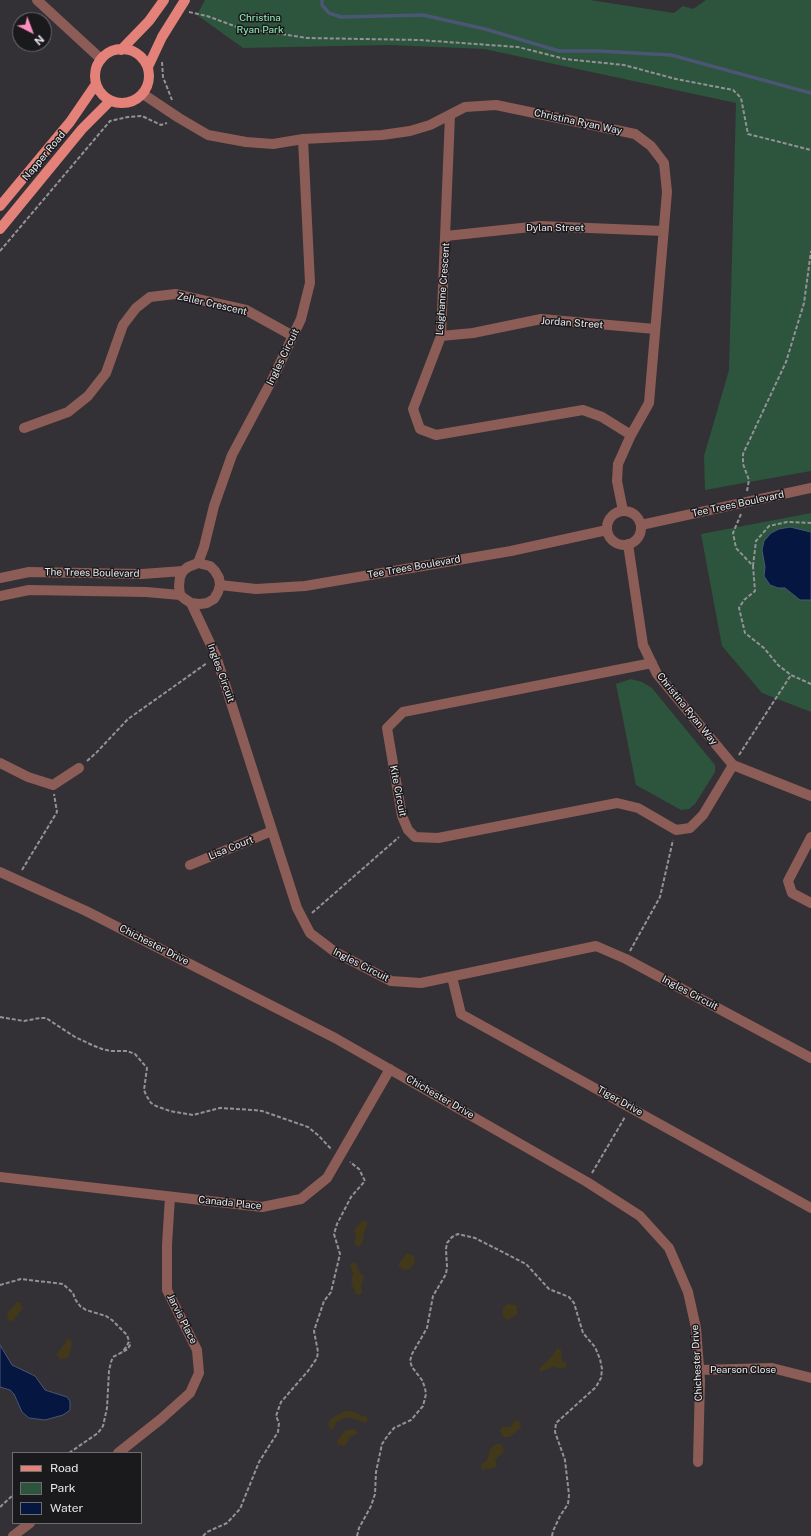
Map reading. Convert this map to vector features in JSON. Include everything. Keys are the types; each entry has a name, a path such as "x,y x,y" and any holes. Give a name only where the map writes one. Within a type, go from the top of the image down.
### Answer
{"main road":[{"path":"121,50 149,21 164,0"},
{"path":"148,67 138,55 130,50 115,50 106,54 101,59 95,75 96,84 101,94 110,101 123,104 136,100 143,94 147,87 149,78 148,67 162,37 183,6"},
{"name":"Napper Road","path":"0,206 70,122 96,84"},
{"name":"Napper Road","path":"0,229 82,129 110,101"}],"street":[{"path":"36,0 101,59"},
{"name":"Christina Ryan Way","path":"143,94 208,135 246,142 273,144 303,139 382,135 410,131 430,125 465,107 496,106 635,134 651,146 664,163 667,192 649,403 631,435 618,464 616,481 623,511"},
{"name":"Leighanne Crescent","path":"450,115 441,336 413,409 420,429 436,435 583,410 602,417 631,435"},
{"name":"Ingles Circuit","path":"198,563 204,547 214,506 232,455 273,378 301,319 310,282 303,139"},
{"name":"Dylan Street","path":"446,236 540,226 664,231"},
{"name":"Zeller Crescent","path":"24,428 68,412 88,396 106,373 123,325 136,308 150,297 176,294 246,310 293,336"},
{"name":"Jordan Street","path":"441,336 473,333 541,319 655,329"},
{"name":"Tee Trees Boulevard","path":"641,525 811,488"},
{"path":"623,511 629,511 635,514 641,525 641,530 637,539 628,544 617,543 609,536 607,530 607,525 613,515 623,511"},
{"name":"Tee Trees Boulevard","path":"220,585 256,589 305,586 511,551 607,530"},
{"name":"Christina Ryan Way","path":"628,544 643,645 657,674 733,765 811,796"},
{"path":"198,563 210,566 215,570 219,578 220,585 214,599 207,603 191,603 180,595 180,577 184,571 188,567 198,563"},
{"name":"The Trees Boulevard","path":"0,578 29,572 142,574 184,571"},
{"name":"The Trees Boulevard","path":"0,596 29,590 146,592 180,595"},
{"name":"Ingles Circuit","path":"191,603 216,656 297,908 310,933 335,952 391,981 421,983 596,946 626,959 811,1058"},
{"name":"Kite Circuit","path":"652,663 403,712 386,728 402,816 408,830 415,837 438,838 617,802 638,808 676,830"},
{"path":"0,763 28,778 53,785 79,768"},
{"path":"676,830 690,828 703,815 733,765"},
{"name":"Lisa Court","path":"190,865 272,831"},
{"path":"811,837 788,881 792,893 811,903"},
{"name":"Chichester Drive","path":"0,872 86,911 335,1038 587,1182 640,1216 669,1248 688,1292 696,1328 699,1370 698,1462"},
{"name":"Tiger Drive","path":"452,977 461,1014 811,1208"},
{"name":"Canada Place","path":"0,1177 262,1208 301,1199 326,1178 390,1069"},
{"name":"Jarvis Place","path":"119,1452 161,1419 190,1393 199,1372 197,1350 167,1290 167,1245 170,1197"},
{"name":"Pearson Close","path":"699,1370 772,1368 811,1378"},
{"path":"13,1536 29,1524"}],"path":[{"path":"183,6 236,27 307,38 419,40 518,47 565,59 624,65 676,79 733,90 741,98 748,134 811,150"},
{"path":"0,252 110,121 142,116 161,126 179,118 176,105 170,98 163,77 162,56"},
{"path":"753,566 736,548 733,533 740,520 749,480 743,464 743,454 786,362 804,303 811,251"},
{"path":"811,522 787,522 768,526 756,541 753,566 755,591 744,600 739,608 745,633 764,648 778,665 791,675 811,684"},
{"path":"79,768 96,753 128,719 216,656"},
{"path":"733,765 791,675"},
{"path":"17,879 57,812 53,785"},
{"path":"304,921 408,830"},
{"path":"626,959 660,898 676,830"},
{"path":"0,1017 24,1021 46,1018 92,1046 111,1051 127,1051 135,1054 147,1068 144,1090 151,1103 156,1106 170,1111 193,1115 220,1108 262,1112 308,1127 319,1136 331,1150 340,1154"},
{"path":"587,1182 631,1107"},
{"path":"203,1536 207,1532 227,1523 240,1510 259,1462 278,1432 279,1423 276,1416 281,1402 308,1371 317,1358 318,1352 314,1331 324,1301 331,1292 335,1269 340,1254 334,1234 336,1224 351,1197 365,1181 359,1169 350,1162"},
{"path":"357,1536 359,1528 372,1506 375,1494 376,1472 382,1444 394,1428 411,1420 423,1406 426,1394 425,1388 422,1380 412,1367 410,1360 427,1328 433,1296 446,1274 447,1243 452,1237 458,1234 475,1238 514,1257 533,1270 549,1289 569,1297 574,1303 583,1333 595,1347 600,1359 602,1370 601,1378 596,1387 556,1423 555,1432 565,1460 569,1496 568,1504 555,1526 552,1536"},
{"path":"0,1285 21,1279 63,1284 73,1293 80,1306 86,1310 106,1316 112,1320 127,1335 130,1341 122,1352 113,1357 109,1371 107,1408 102,1426 98,1433 70,1452"},
{"path":"0,1507 12,1496"}],"green space":[{"name":"Christina Ryan Park","path":"205,0 590,0 674,13 683,6 693,9 706,0 811,0 811,471 705,490 704,456 729,370 736,103 484,49 390,45 243,48 197,15"},
{"path":"811,513 811,712 762,693 722,646 701,534"},
{"path":"631,679 642,682 652,688 715,765 715,772 695,804 689,809 681,810 636,785 616,684"}],"sand":[{"path":"363,1220 368,1223 364,1232 363,1241 358,1247 354,1244 356,1238 354,1230"},
{"path":"407,1253 414,1256 415,1263 410,1269 403,1270 399,1267 399,1263"},
{"path":"352,1263 356,1263 360,1273 364,1277 361,1287 363,1292 359,1295 356,1294 351,1283 353,1273 350,1265"},
{"path":"20,1302 23,1308 14,1320 10,1322 7,1318 8,1312 16,1303"},
{"path":"507,1304 516,1305 518,1314 507,1320 503,1317 503,1307"},
{"path":"68,1339 71,1340 72,1344 69,1357 60,1359 56,1355"},
{"path":"557,1348 561,1350 562,1361 566,1363 566,1367 564,1369 553,1367 541,1372 539,1370 540,1368 552,1356"},
{"path":"345,1411 350,1411 367,1417 368,1421 365,1423 351,1418 344,1418 336,1423 333,1429 329,1428 328,1423 331,1419"},
{"path":"515,1420 520,1422 521,1428 510,1437 503,1437 500,1432 502,1427 510,1427"},
{"path":"356,1429 358,1434 350,1437 346,1445 343,1446 337,1444 337,1441 345,1431"},
{"path":"496,1444 501,1444 504,1449 503,1453 495,1460 497,1466 482,1470 480,1466 487,1460 490,1449"}],"water":[{"path":"790,527 811,532 811,600 800,600 785,588 778,588 770,585 764,576 765,567 762,550 764,541 771,533 779,529"},
{"path":"0,1345 12,1365 35,1376 45,1390 67,1397 70,1401 70,1410 63,1415 45,1420 29,1418 22,1412 14,1394 10,1390 0,1387"}],"waterway":[{"path":"322,0 322,5 329,13 341,17 423,15 485,29 559,51 599,51 671,55 811,93"}]}
